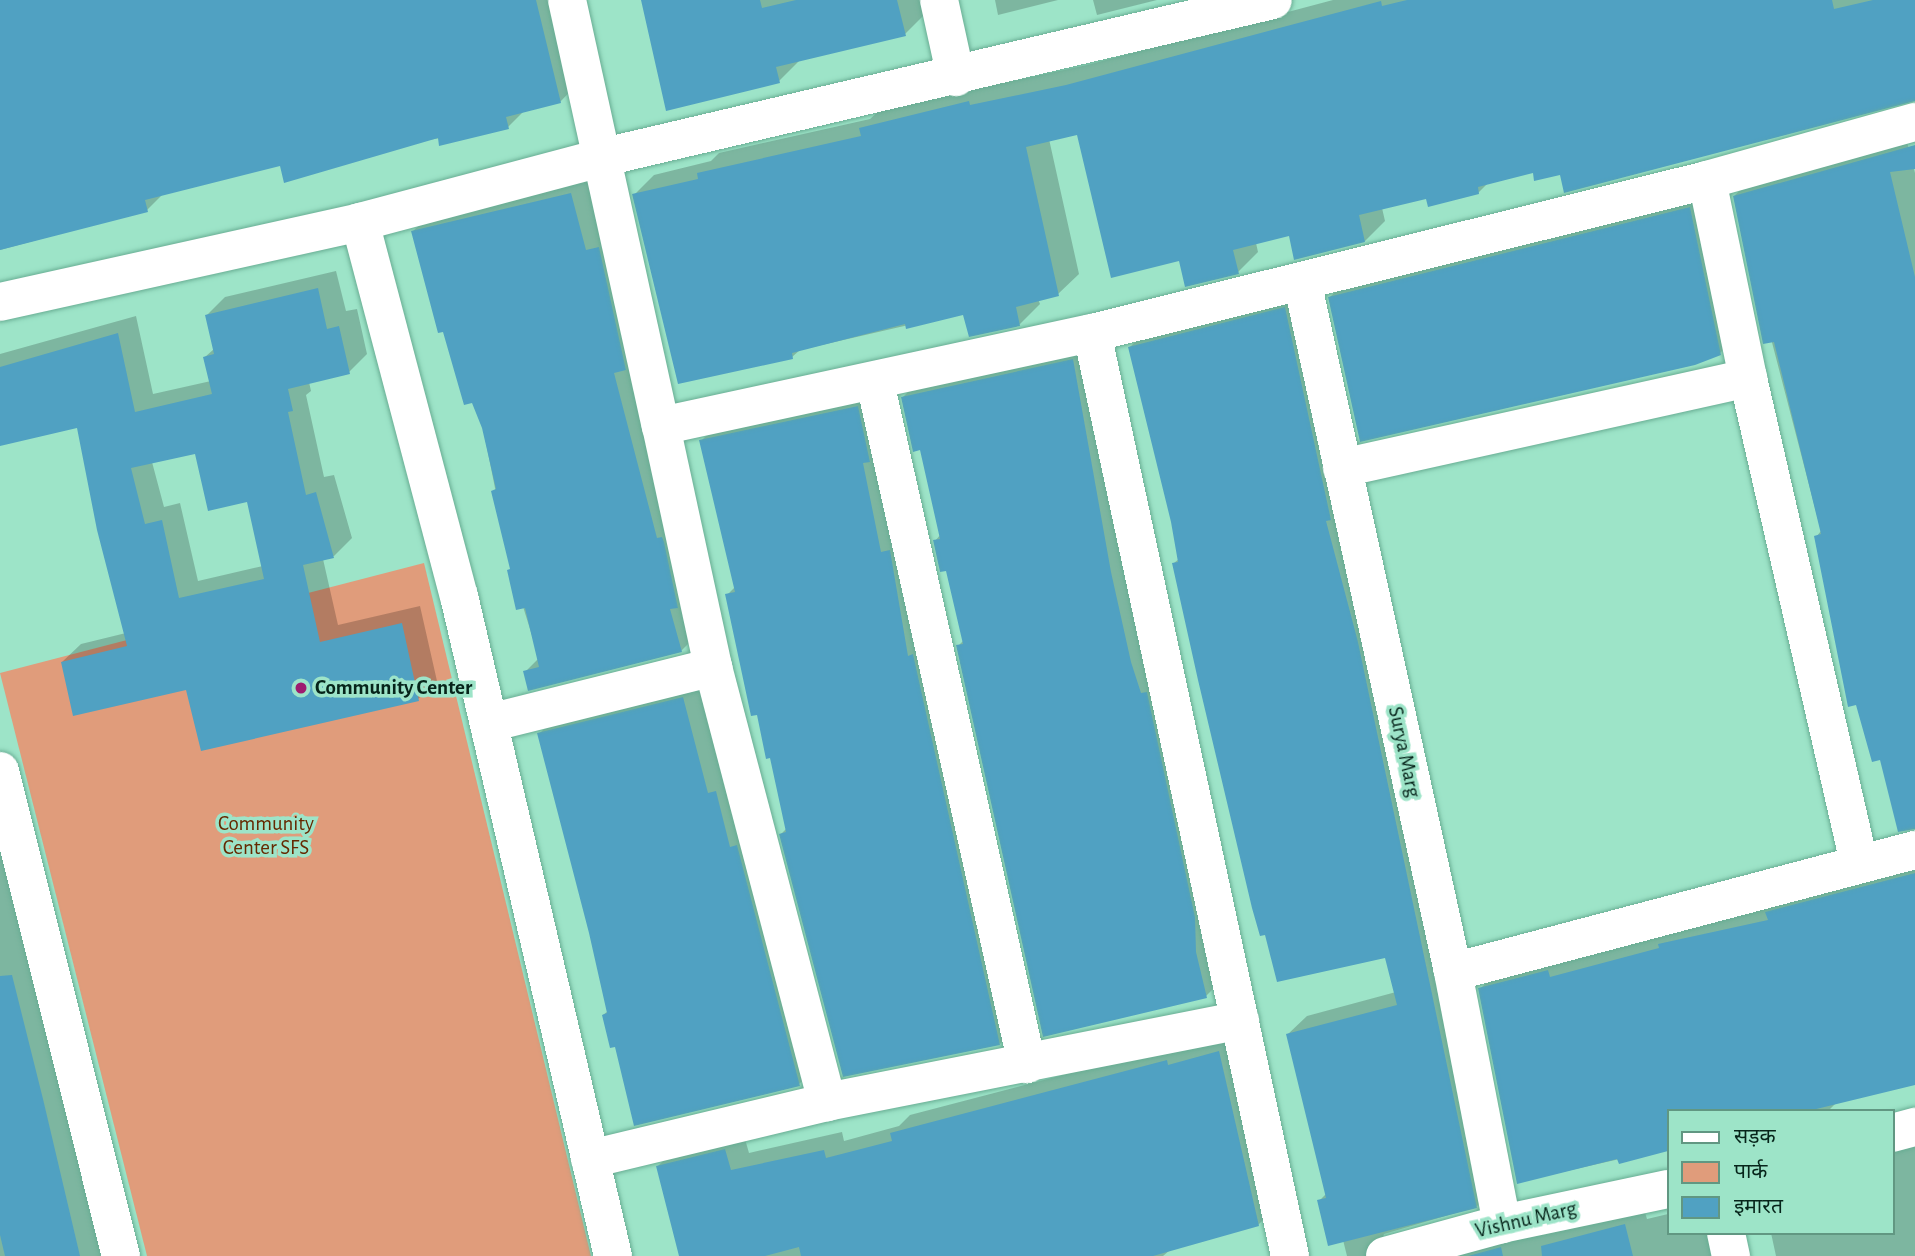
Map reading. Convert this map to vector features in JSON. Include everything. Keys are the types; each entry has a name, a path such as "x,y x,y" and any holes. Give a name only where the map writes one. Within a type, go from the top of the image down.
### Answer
{"street":[{"path":"567,0 713,667 827,1102"},
{"path":"939,0 956,77"},
{"path":"0,302 360,222 600,158 956,77 1208,9 1273,0"},
{"path":"661,426 875,382 1092,333 1707,180 1913,133"},
{"path":"1707,180 1748,378 1859,863"},
{"path":"360,222 489,723 612,1256"},
{"name":"Surya Marg","path":"1302,281 1452,972 1502,1224"},
{"path":"1092,333 1290,1256"},
{"path":"1342,468 1748,378"},
{"path":"875,382 1027,1064"},
{"path":"489,723 713,667"},
{"path":"0,771 121,1256"},
{"path":"1452,972 1915,850"},
{"path":"590,1159 827,1102 1240,1020"},
{"path":"1894,1132 1915,1127"},
{"name":"Vishnu Marg","path":"1385,1256 1502,1224 1666,1189"},
{"path":"1726,1235 1731,1256"}],"green space":[{"name":"Community Center SFS","path":"424,563 591,1256 147,1256 0,673"}],"building":[{"path":"0,0 536,0 561,103 506,117 509,129 439,146 438,138 284,183 280,166 145,200 148,212 0,250"},
{"path":"641,0 760,0 762,8 796,0 897,0 906,36 776,67 780,83 666,111"},
{"path":"1407,0 1832,0 1834,9 1873,0 1915,0 1915,101 1564,193 1560,175 1534,181 1533,173 1478,187 1479,194 1428,207 1426,199 1359,215 1365,242 1294,260 1289,236 1233,250 1239,274 1185,287 1179,261 1111,278 1077,135 1026,147 1059,296 1016,307 1020,326 969,337 963,315 906,329 905,324 792,353 793,359 678,384 632,194 698,179 697,173 861,136 859,128 969,101 970,105 1066,85 1381,1 1382,6"},
{"path":"1915,145 1915,169 1890,172 1915,277 1915,829 1898,832 1880,760 1872,762 1856,705 1848,707 1814,536 1821,534 1774,342 1763,344 1733,196"},
{"path":"571,193 586,250 599,247 626,370 614,373 657,538 662,537 664,542 678,608 670,609 682,652 528,691 523,671 539,667 525,608 516,610 507,570 510,569 491,491 496,489 482,428 472,403 464,405 443,332 438,333 411,231"},
{"path":"1690,207 1721,355 1695,365 1360,442 1328,297"},
{"path":"318,288 327,329 339,326 350,374 288,389 293,411 288,412 306,495 316,492 334,558 303,565 320,642 402,623 419,701 201,751 186,690 73,716 61,662 127,646 97,530 77,428 0,446 0,367 118,333 135,412 212,394 203,357 214,354 205,315","holes":["195,454 208,511 247,502 264,579 179,598 162,520 145,524 131,468"]},
{"path":"1285,307 1331,520 1326,521 1358,642 1477,1208 1328,1246 1317,1200 1326,1198 1286,1034 1397,1005 1385,958 1277,982 1265,935 1260,936 1252,908 1198,680 1172,563 1178,562 1171,522 1128,347"},
{"path":"1073,359 1111,572 1131,662 1141,693 1147,692 1195,917 1196,952 1207,998 1043,1037 956,645 963,644 946,571 940,572 933,540 940,539 920,450 913,452 901,397"},
{"path":"858,406 870,462 863,463 881,552 890,550 908,656 913,654 1000,1045 843,1077 779,834 786,832 770,758 766,759 757,715 751,716 725,594 735,592 699,440"},
{"path":"683,697 708,793 716,791 730,847 737,845 800,1086 634,1126 615,1047 610,1048 602,1015 607,1013 589,933 537,733"},
{"path":"1915,873 1915,1085 1816,1109 1666,1109 1666,1152 1619,1164 1617,1159 1517,1184 1478,988 1548,970 1550,977 1659,948 1658,944 1768,920 1765,912"},
{"path":"12,975 80,1256 5,1256 0,1235 0,976"},
{"path":"1219,1051 1259,1226 1153,1256 801,1256 799,1247 765,1256 679,1256 656,1166 725,1149 731,1170 824,1150 826,1158 892,1141 890,1133 1167,1060 1168,1065"},
{"path":"1625,1224 1633,1256 1542,1256 1541,1246"},
{"path":"1501,1247 1503,1256 1468,1256"}],"place":[{"name":"Community Center","path":"301,688"}]}
